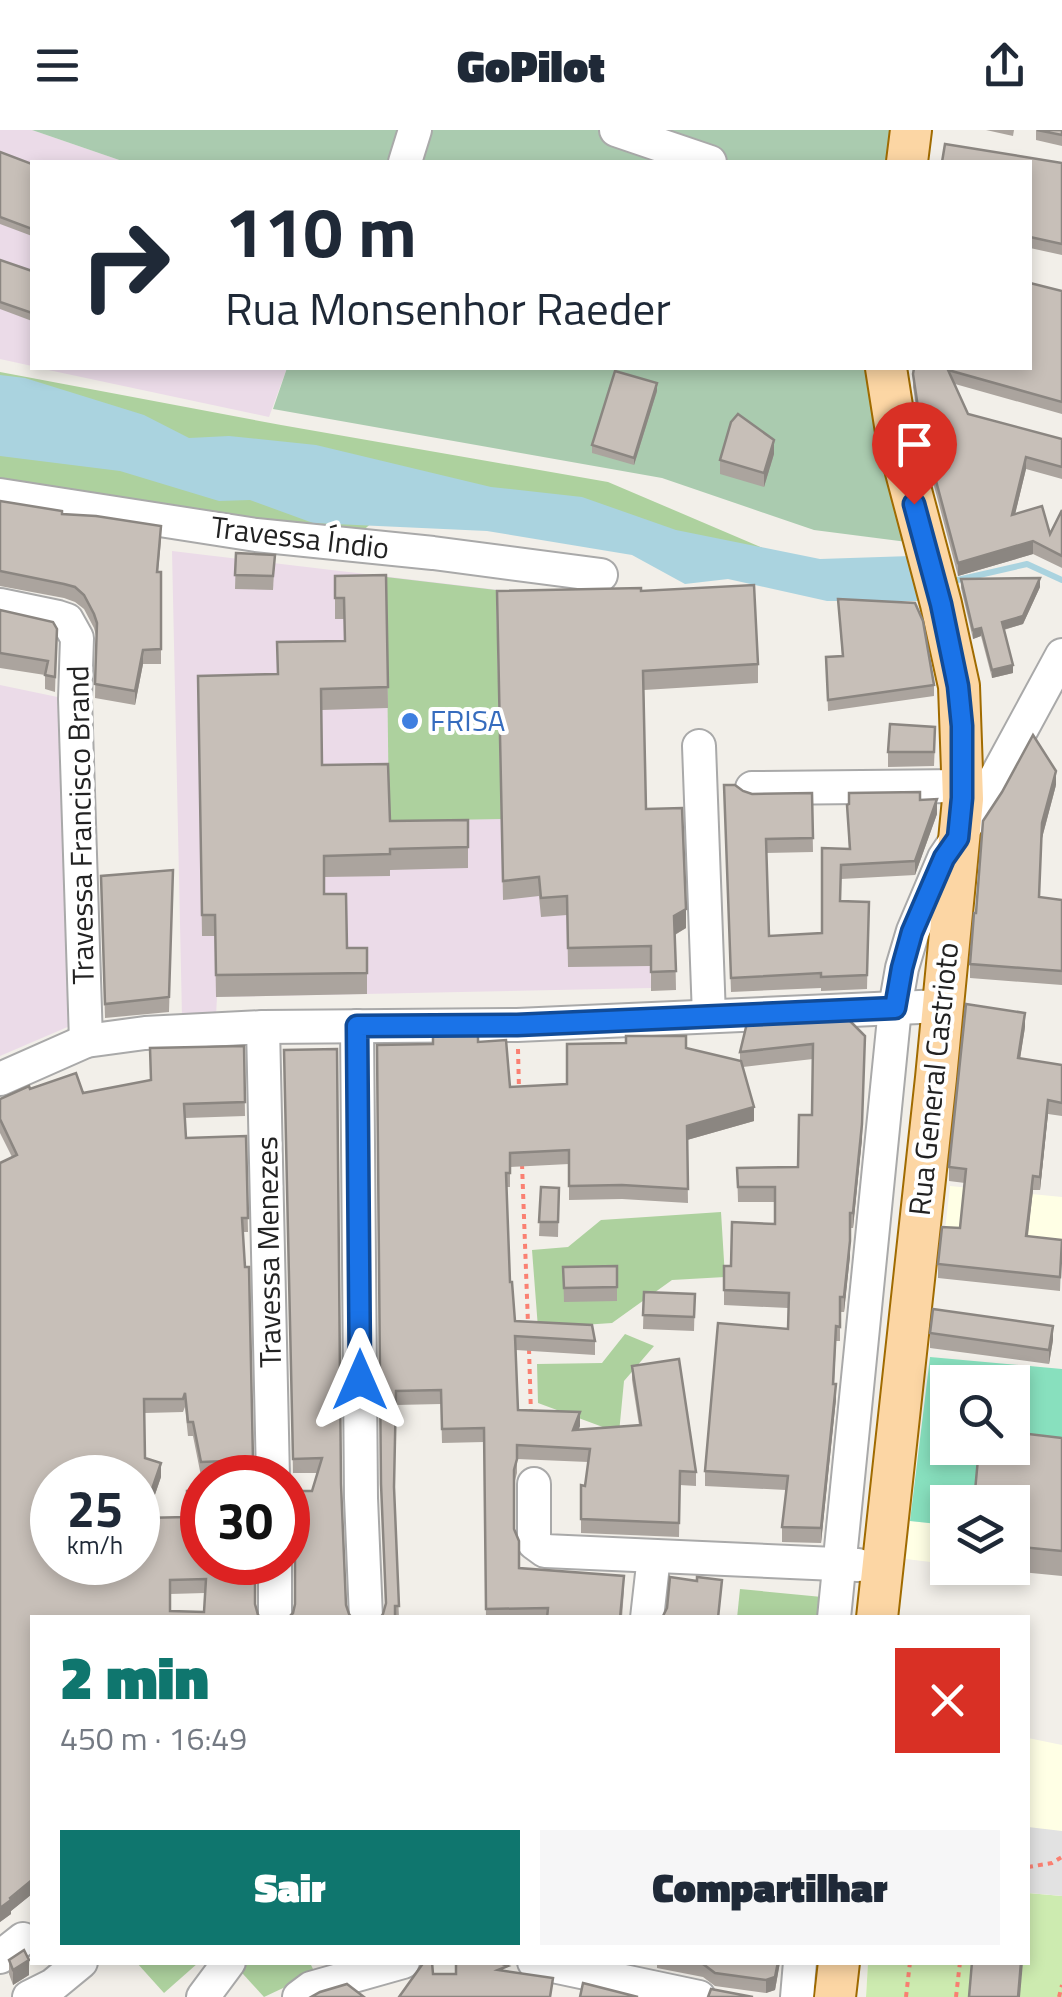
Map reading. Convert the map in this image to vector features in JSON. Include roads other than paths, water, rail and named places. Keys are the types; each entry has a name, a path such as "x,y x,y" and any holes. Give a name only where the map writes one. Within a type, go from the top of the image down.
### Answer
{"main road":[{"path":"907,160 911,130"},
{"name":"Rua General Castrioto","path":"877,1615 962,798 958,686 892,413 886,370"},
{"path":"835,1997 840,1965"}],"street":[{"path":"406,160 415,130"},
{"path":"616,130 704,160"},
{"name":"Travessa Índio","path":"0,495 256,536 601,574"},
{"name":"Travessa Francisco Brand","path":"0,606 67,620 77,638 86,1041"},
{"path":"834,1615 902,968 912,932 944,858 985,797 1062,655"},
{"path":"698,746 709,1016"},
{"path":"752,788 961,786"},
{"path":"0,1080 86,1041 145,1033 263,1027 517,1025 942,1006"},
{"path":"357,1026 361,1498 366,1615"},
{"name":"Travessa Menezes","path":"263,1027 273,1455"},
{"path":"534,1484 534,1544 546,1551 882,1567"},
{"path":"648,1615 654,1556"},
{"path":"274,1585 275,1615"},
{"path":"29,1997 53,1985 77,1965"},
{"path":"74,1997 89,1965"},
{"path":"203,1997 227,1965"},
{"path":"299,1997 310,1988 392,1965"},
{"path":"540,1965 577,1985 699,1997"},
{"path":"796,1997 800,1965"}],"water":[{"path":"0,375 25,378 144,415 189,438 229,436 316,445 491,487 582,497 676,530 820,559 911,556 918,601 827,601 728,579 685,584 632,555 487,531 313,523 250,500 219,501 120,471 0,456"}],"waterway":[{"path":"953,581 1027,564 1062,580"}],"place":[{"name":"FRISA","path":"410,721"}]}
